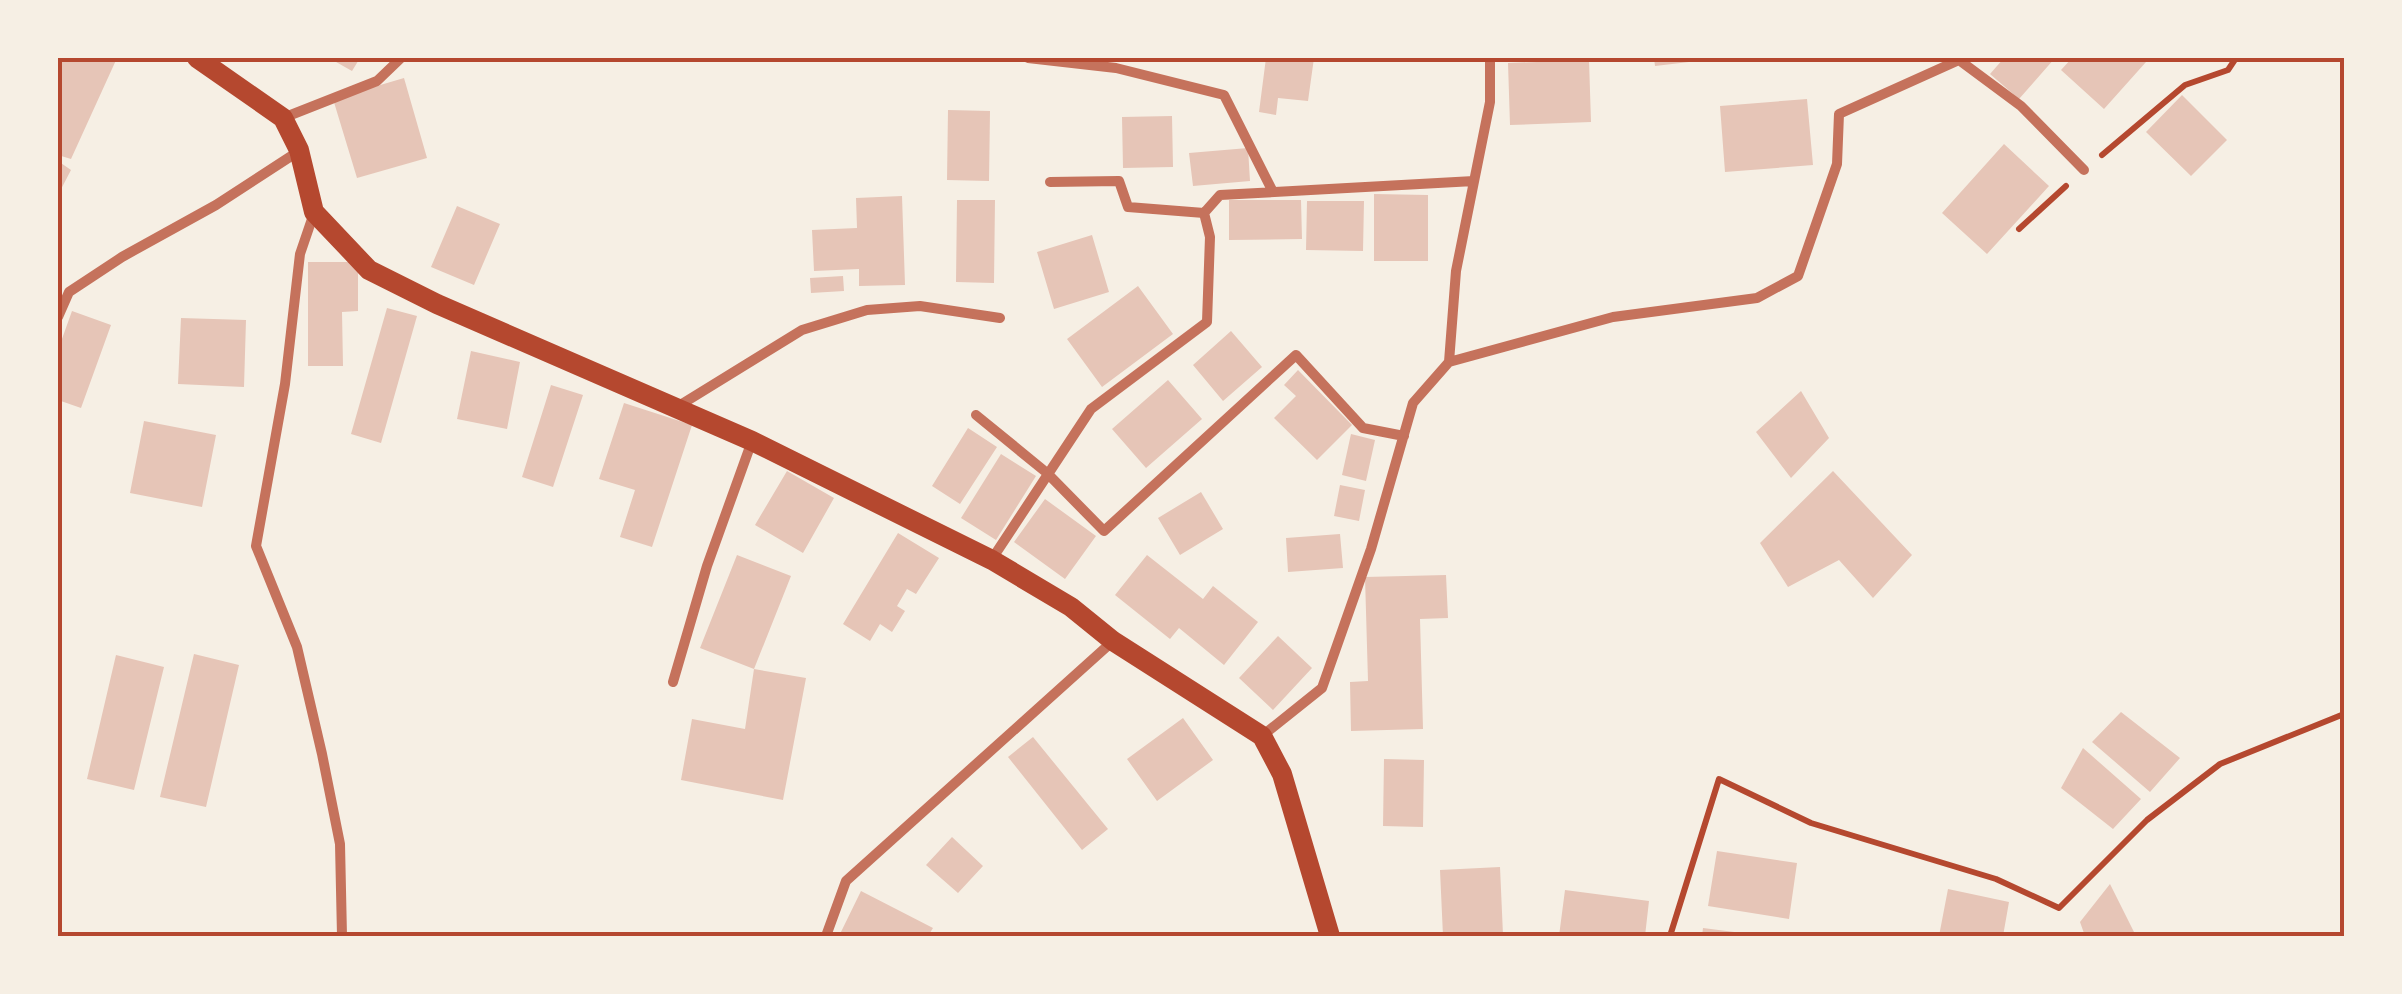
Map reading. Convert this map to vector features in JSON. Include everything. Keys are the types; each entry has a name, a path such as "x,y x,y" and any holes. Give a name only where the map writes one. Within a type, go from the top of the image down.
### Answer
{"main road":[{"path":"198,58 283,118 300,150 314,212 370,270 437,304 752,441 992,560 1071,607 1113,642 1262,736 1282,774 1330,936"}],"street":[{"path":"283,118 377,81 401,58"},
{"path":"1028,58 1116,68 1224,95 1273,192"},
{"path":"1449,362 1456,271 1490,102 1490,58"},
{"path":"1262,736 1322,688 1371,549 1414,403 1449,362 1613,317 1756,298 1798,276 1837,164 1839,114 1959,60 2021,106 2084,170"},
{"path":"58,317 69,292 122,257 216,206 300,150"},
{"path":"1050,182 1119,181 1128,207 1204,213"},
{"path":"1204,213 1220,195 1474,182"},
{"path":"314,212 300,254 285,384 256,546 297,647 322,754 340,844 342,936"},
{"path":"992,560 1091,410 1206,322 1210,237 1204,213"},
{"path":"676,408 802,330 867,310 920,306 1000,318"},
{"path":"976,416 1047,473 1104,532 1296,355 1363,428 1404,436"},
{"path":"673,682 706,566 752,441"},
{"path":"826,936 846,882 1113,642"}],"path":[{"path":"2020,229 2185,86 2228,70 2236,58"},
{"path":"1670,936 1719,779 1811,824 1996,880 2059,908 2148,820 2220,764 2344,714"}],"building":[{"path":"61,58 117,58 71,159 58,155"},
{"path":"329,58 360,58 352,71"},
{"path":"1266,58 1314,58 1308,101 1278,98 1276,115 1259,112"},
{"path":"1654,58 1706,58 1706,60 1655,66"},
{"path":"2004,58 2055,58 2019,99 1990,74"},
{"path":"2072,58 2142,58 2146,62 2104,109 2061,70"},
{"path":"1589,60 1591,122 1510,125 1508,63"},
{"path":"404,78 427,158 357,178 333,99"},
{"path":"2182,95 2227,140 2191,176 2146,132"},
{"path":"1807,99 1813,165 1725,172 1720,106"},
{"path":"948,110 990,111 989,181 947,180"},
{"path":"1172,116 1173,167 1123,168 1122,117"},
{"path":"2004,144 2049,186 1987,254 1942,213"},
{"path":"1248,148 1250,181 1193,186 1189,153"},
{"path":"58,161 71,170 58,195"},
{"path":"1374,194 1428,195 1428,261 1374,261"},
{"path":"902,196 905,285 859,286 859,269 814,271 812,230 857,228 856,198"},
{"path":"957,200 995,200 994,283 956,282"},
{"path":"1229,200 1301,200 1302,239 1229,240"},
{"path":"1307,201 1364,201 1363,251 1306,250"},
{"path":"457,206 500,224 474,285 431,267"},
{"path":"1092,235 1109,292 1054,309 1037,252"},
{"path":"308,262 358,262 358,311 342,312 343,366 308,366"},
{"path":"843,276 844,291 811,293 810,278"},
{"path":"1138,286 1173,334 1102,387 1067,339"},
{"path":"387,308 417,316 381,443 351,434"},
{"path":"72,311 111,325 81,408 58,400 58,350"},
{"path":"181,318 246,320 244,387 178,384"},
{"path":"1231,331 1262,367 1223,401 1193,365"},
{"path":"471,351 520,362 507,429 457,419"},
{"path":"1298,370 1352,425 1317,460 1274,418 1296,396 1284,385"},
{"path":"1168,380 1202,419 1146,468 1112,429"},
{"path":"551,385 583,395 553,487 522,477"},
{"path":"1801,391 1829,438 1791,478 1756,432"},
{"path":"624,403 692,425 652,547 620,537 635,490 599,479"},
{"path":"144,421 216,435 202,507 130,493"},
{"path":"968,428 997,447 960,504 932,486"},
{"path":"1351,434 1375,440 1366,481 1342,475"},
{"path":"1001,454 1036,476 996,540 961,518"},
{"path":"787,471 834,498 803,553 755,525"},
{"path":"1833,471 1912,555 1873,598 1839,560 1788,587 1760,543"},
{"path":"1340,485 1365,490 1359,521 1334,516"},
{"path":"1201,492 1223,529 1180,555 1158,518"},
{"path":"1045,499 1096,536 1065,579 1014,542"},
{"path":"898,533 939,558 916,594 907,589 897,606 905,611 892,632 880,624 870,641 843,624"},
{"path":"1340,534 1343,568 1288,572 1286,538"},
{"path":"737,555 791,576 754,669 700,648"},
{"path":"1147,555 1203,599 1213,586 1258,622 1224,665 1179,628 1170,639 1115,595"},
{"path":"1446,575 1448,618 1420,619 1423,729 1351,731 1350,682 1368,681 1365,577"},
{"path":"1278,636 1312,668 1273,710 1239,678"},
{"path":"194,654 239,665 206,807 160,797"},
{"path":"116,655 164,667 134,790 87,779"},
{"path":"754,669 806,678 783,800 681,780 692,719 745,729"},
{"path":"2121,712 2180,758 2150,792 2092,742"},
{"path":"1183,718 1213,760 1157,801 1127,759"},
{"path":"1033,737 1108,829 1082,850 1008,757"},
{"path":"2083,748 2141,799 2113,829 2061,788"},
{"path":"1384,759 1424,760 1423,827 1383,826"},
{"path":"952,837 983,866 958,893 926,865"},
{"path":"1717,851 1797,863 1789,919 1708,906"},
{"path":"1500,867 1503,935 1443,936 1440,870"},
{"path":"2110,884 2136,936 2085,936 2080,922"},
{"path":"1948,889 2009,902 2003,936 1939,936"},
{"path":"1565,890 1649,901 1645,936 1559,936"},
{"path":"861,891 933,928 928,936 839,936"},
{"path":"1703,928 1750,934 1750,936 1702,936"}]}
